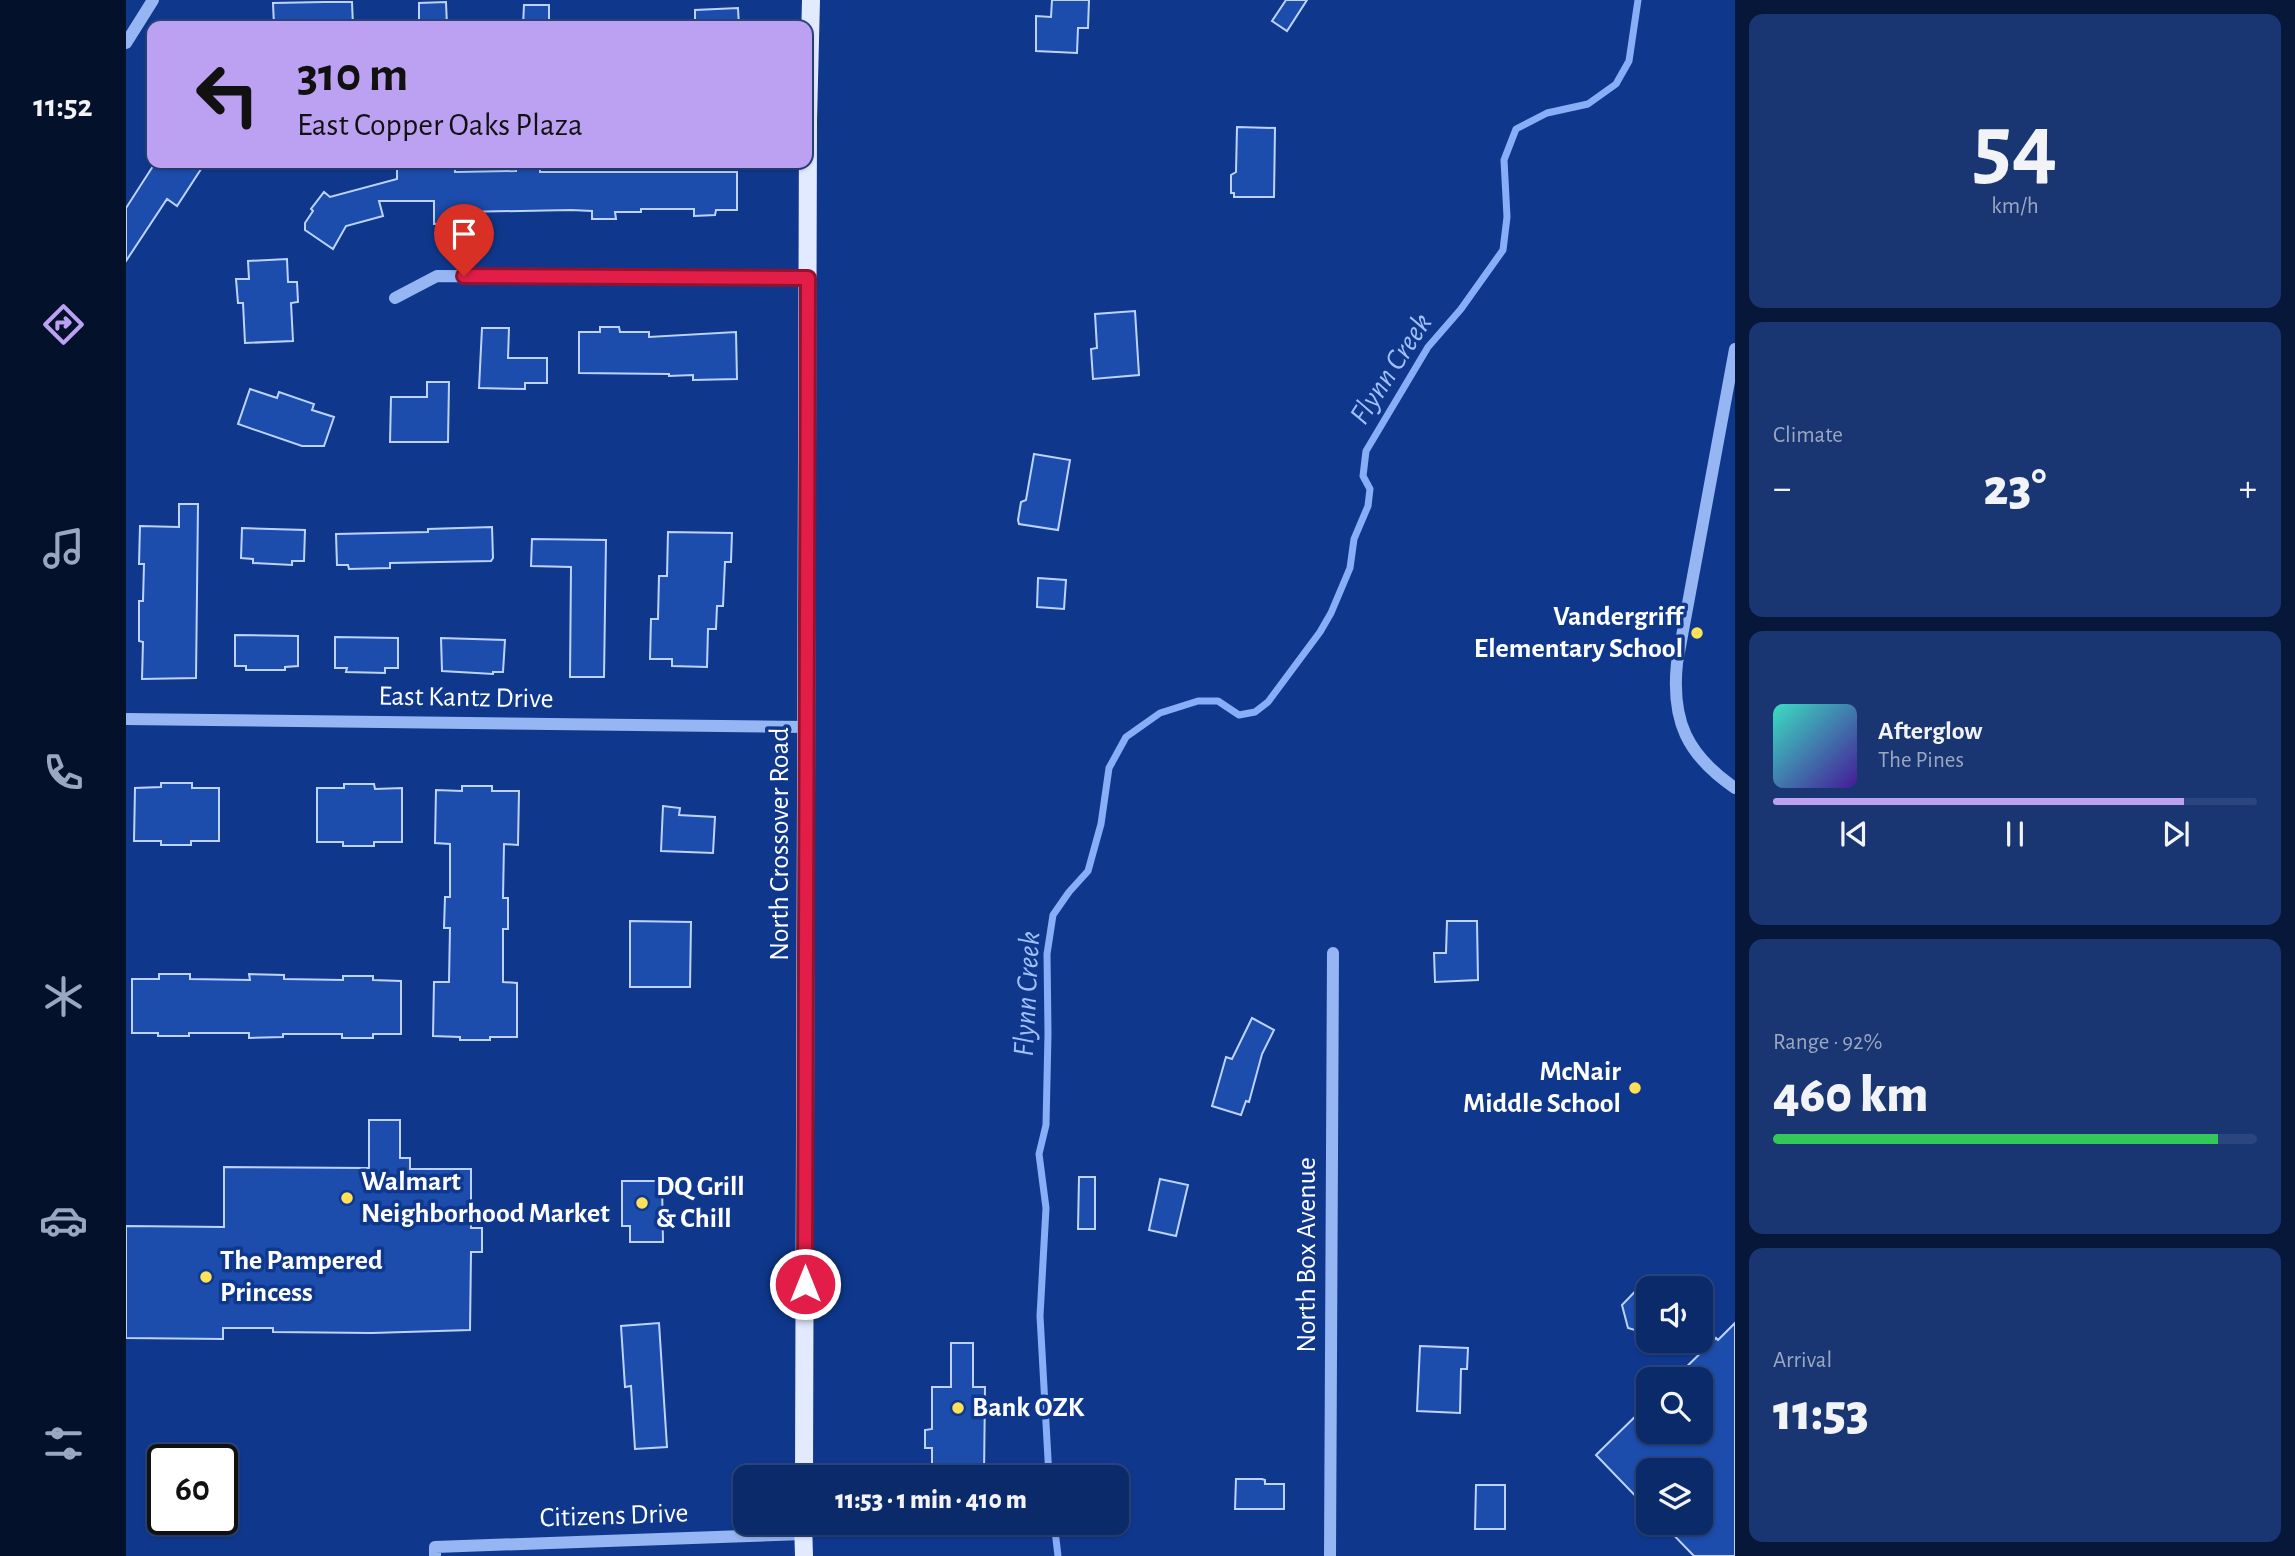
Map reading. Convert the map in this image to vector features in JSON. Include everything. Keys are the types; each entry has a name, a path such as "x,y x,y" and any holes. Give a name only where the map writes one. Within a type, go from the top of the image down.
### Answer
{"main road":[{"name":"North Crossover Road","path":"811,0 811,21"},
{"name":"North Crossover Road","path":"804,1465 809,168"},
{"path":"803,1535 804,1556"}],"street":[{"path":"126,43 153,0"},
{"path":"395,298 437,276 808,278"},
{"path":"1735,349 1674,690 1680,721 1694,751 1706,765 1735,788"},
{"name":"East Kantz Drive","path":"126,719 806,727"},
{"name":"North Box Avenue","path":"1330,1556 1334,953"},
{"name":"Citizens Drive","path":"435,1556 435,1547 733,1532"}],"building":[{"path":"1052,0 1089,0 1088,28 1078,28 1077,53 1036,51 1036,16 1051,17"},
{"path":"1286,0 1307,0 1287,31 1272,21"},
{"path":"352,2 353,21 274,21 273,3"},
{"path":"446,2 447,21 419,21 419,3"},
{"path":"524,5 549,5 549,21 523,21"},
{"path":"738,8 739,21 695,21 695,10"},
{"path":"1237,127 1275,128 1274,197 1234,197 1234,193 1231,193 1231,175 1236,172"},
{"path":"152,168 202,168 177,206 167,199 126,261 126,208"},
{"path":"397,168 455,168 455,172 516,171 516,168 540,168 540,172 737,172 737,210 716,210 715,215 694,216 694,209 641,209 641,212 615,212 616,219 592,219 592,211 571,210 460,212 460,224 434,224 434,201 379,201 383,216 346,226 333,249 305,230 305,223 313,211 311,209 324,192 330,197 397,179"},
{"path":"287,259 288,282 297,282 298,302 291,303 293,341 245,343 243,303 238,303 236,279 249,279 248,261"},
{"path":"1135,311 1139,375 1093,379 1091,349 1097,348 1095,314"},
{"path":"600,327 619,327 620,332 649,332 649,337 736,332 737,379 693,380 693,375 579,373 579,332 600,332"},
{"path":"482,328 509,328 508,358 547,358 547,383 525,383 525,389 479,388"},
{"path":"427,382 449,382 448,442 390,442 391,397 427,397"},
{"path":"250,389 277,398 279,392 314,404 312,410 334,417 324,446 302,446 238,424"},
{"path":"1034,454 1070,460 1058,530 1019,524 1021,502 1026,500"},
{"path":"179,504 198,504 196,678 142,679 143,642 139,641 139,601 143,601 144,564 139,564 140,526 179,527"},
{"path":"492,527 491,561 390,563 390,568 349,569 348,565 337,565 336,534 428,532 428,529"},
{"path":"242,528 305,530 304,561 292,561 292,565 253,563 253,559 241,558"},
{"path":"668,532 732,533 731,562 725,562 723,606 717,606 716,629 708,629 707,667 672,666 672,659 650,659 651,619 658,619 659,576 667,576"},
{"path":"532,539 606,540 604,677 570,677 571,567 531,566"},
{"path":"1038,578 1066,580 1064,609 1037,607"},
{"path":"235,635 298,636 298,666 285,667 285,670 246,670 246,666 235,666"},
{"path":"335,637 398,638 398,668 385,668 385,673 346,672 347,668 335,668"},
{"path":"441,638 505,640 503,672 493,674 442,671"},
{"path":"161,783 192,783 192,788 219,788 219,841 161,845 161,841 134,841 135,788 161,787"},
{"path":"344,784 374,784 375,789 402,788 402,842 343,846 343,842 317,842 317,788 344,788"},
{"path":"462,786 492,786 492,791 519,791 518,845 504,844 503,898 508,898 508,929 503,929 503,982 517,983 517,1037 460,1040 460,1037 433,1036 434,982 449,982 450,928 444,928 445,897 450,897 450,844 435,843 436,790 462,791"},
{"path":"663,806 680,808 679,815 715,817 713,853 661,851"},
{"path":"630,921 691,922 690,987 630,987"},
{"path":"1447,921 1477,921 1478,980 1435,982 1434,953 1446,953"},
{"path":"159,974 190,974 190,979 250,980 249,974 284,975 284,979 343,980 343,976 373,976 373,980 401,981 401,1034 373,1034 373,1038 342,1038 342,1034 283,1034 283,1037 249,1038 249,1033 158,1036 158,1033 132,1033 132,979 159,979"},
{"path":"1252,1018 1274,1030 1262,1054 1249,1102 1246,1101 1241,1115 1212,1106 1226,1057 1232,1059"},
{"name":"Walmart Neighborhood Market","path":"369,1120 400,1120 400,1158 410,1158 410,1169 471,1169 471,1228 482,1228 482,1252 471,1252 470,1330 372,1333 273,1332 273,1328 223,1328 223,1339 126,1338 126,1226 224,1227 224,1167 369,1168"},
{"path":"1079,1177 1095,1177 1095,1229 1078,1229"},
{"path":"1160,1179 1188,1185 1176,1236 1149,1230"},
{"name":"DQ Grill & Chill","path":"622,1181 662,1181 663,1242 630,1242 630,1226 622,1226"},
{"path":"1636,1290 1636,1330 1628,1328 1622,1305"},
{"path":"659,1323 667,1447 635,1449 631,1386 625,1387 621,1326"},
{"path":"1735,1323 1735,1556 1694,1556 1674,1535 1713,1535 1713,1458 1636,1458 1636,1497 1596,1455 1636,1416 1636,1444 1713,1444 1713,1367 1686,1367 1701,1353 1713,1353 1713,1341 1716,1338 1718,1340"},
{"name":"Bank OZK","path":"951,1343 973,1343 973,1387 985,1387 984,1465 932,1465 932,1448 925,1448 925,1430 932,1429 932,1387 951,1387"},
{"path":"1420,1346 1468,1348 1467,1369 1461,1369 1460,1413 1417,1411"},
{"path":"1236,1479 1262,1479 1265,1484 1284,1484 1284,1509 1235,1509"},
{"path":"1476,1485 1505,1485 1505,1529 1475,1529"}],"waterway":[{"name":"Flynn Creek","path":"1048,1465 1040,1316 1046,1208 1039,1154 1046,1125 1047,954 1053,915 1088,871 1101,824 1109,768 1126,737 1160,713 1198,701 1218,701 1239,715 1255,712 1268,702 1320,632 1350,568 1354,539 1368,506 1370,489 1363,476 1366,451 1428,347 1461,309 1503,250 1507,217 1504,160 1516,129 1547,113 1588,104 1616,84 1629,61 1638,0"},
{"name":"Flynn Creek","path":"1056,1535 1058,1556"}],"place":[{"name":"Vandergriff Elementary School","path":"1697,633"},
{"name":"McNair Middle School","path":"1635,1088"},
{"name":"Walmart Neighborhood Market","path":"347,1198"},
{"name":"DQ Grill & Chill","path":"642,1203"},
{"name":"The Pampered Princess","path":"206,1277"},
{"name":"Bank OZK","path":"958,1408"}],"route":[{"path":"464,276 808,278 805,1284"}]}
